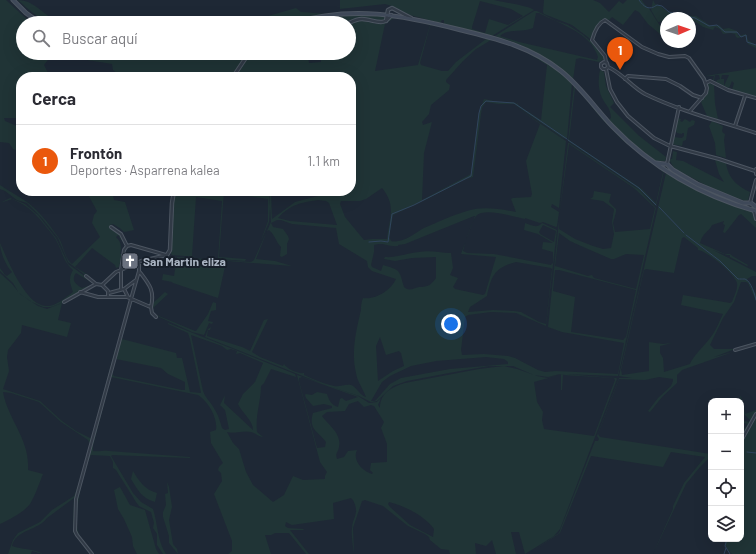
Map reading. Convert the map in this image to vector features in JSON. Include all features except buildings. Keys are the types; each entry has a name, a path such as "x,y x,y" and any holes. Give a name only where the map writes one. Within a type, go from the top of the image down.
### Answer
{"main road":[{"path":"13,0 30,16"},
{"path":"328,16 357,13 411,18 503,40 523,48 543,58 561,71 573,82 613,127 662,169 707,193 744,208 754,209"},
{"path":"654,163 670,165 671,168 708,189 748,203 754,209"},
{"path":"662,169 665,164"},
{"path":"668,172 671,168"},
{"path":"744,208 748,203"}],"street":[{"path":"356,20 360,19 381,23 388,17 388,10 392,8 411,18"},
{"path":"690,111 707,92 706,83 688,57 658,54 642,47 607,20 601,22 592,40 606,56 610,89 621,108 658,141 670,146 719,158 756,170 756,174"},
{"path":"236,72 244,60"},
{"path":"606,62 602,63 601,67 603,69 607,68 642,92 715,120 756,133"},
{"path":"625,79 628,76 666,79 693,95 702,98"},
{"path":"706,83 710,81 728,90 756,98"},
{"path":"735,126 746,96"},
{"path":"665,164 679,107"},
{"path":"748,203 756,180"},
{"path":"102,285 116,272 141,261 167,255 170,250 173,196"},
{"path":"754,209 756,219"},
{"path":"111,227 121,234 127,246"},
{"path":"127,246 131,245 167,255"},
{"path":"121,289 121,270 124,250 127,246"},
{"path":"92,554 75,531 76,498 136,280 139,262"},
{"path":"138,271 149,283 152,295 152,313 156,317"},
{"path":"86,276 96,284 102,285 109,293"},
{"path":"109,293 124,289 136,280"},
{"path":"64,302 96,284"},
{"path":"124,289 130,298"},
{"path":"80,292 98,297 108,296 130,298 151,307"},
{"path":"735,350 756,344"},
{"path":"744,436 756,414"}],"green space":[{"path":"0,0 6,0 23,16 16,16 16,60 48,60 44,65 48,72 16,72 16,118 4,118 5,121 16,126 16,150 13,149 9,143 0,142"},
{"path":"18,0 34,5 49,16 37,16"},
{"path":"340,0 494,0 534,10 492,36 444,24 444,20 440,23 410,15 385,4 340,9","holes":["480,1 511,9 523,16 508,25 489,19 485,33 472,29"]},
{"path":"544,0 593,0 600,3 609,12 619,1 623,4 627,0 642,0 660,25 660,34 648,24 639,12 635,10 623,25 612,17 609,20 602,19 590,39 572,25 544,14"},
{"path":"653,0 655,4 670,12 660,12 660,22 658,22 651,10"},
{"path":"296,8 301,12 327,14 318,16 268,16"},
{"path":"534,11 537,11 554,20 536,13 533,28 511,31 500,36 519,42 597,60 598,57 589,41 582,35 557,21 568,25 582,34 594,44 604,59 599,62 580,58 576,59 573,79 536,53 516,43 495,36"},
{"path":"366,14 384,16 386,19 384,21 356,19 356,16 335,16"},
{"path":"696,16 711,26 719,25 723,29 729,28 737,31 738,36 746,34 748,40 756,45 756,48 748,44 745,36 738,38 735,34 723,34 720,29 715,27 713,30 703,27 696,22"},
{"path":"392,17 403,17 498,41 491,40 476,49 463,61 446,80 446,82 450,85 449,90 431,105 429,114 422,122 423,125 432,122 424,153 422,200 471,174 479,112 484,99 499,102 518,103 518,105 541,120 547,65 527,52 554,68 572,83 567,139 563,138 514,104 486,102 482,108 473,177 393,215 389,237 391,241 395,242 404,240 424,228 456,214 473,209 492,208 516,212 511,199 531,197 532,194 526,161 540,124 513,105 566,141 559,208 552,204 551,207 559,212 556,227 543,222 540,223 525,218 499,213 480,213 476,216 473,222 475,216 405,244 398,246 380,244 374,245 372,267 381,271 383,265 393,268 400,274 404,287 412,289 427,286 436,278 436,257 412,258 395,261 384,259 385,257 394,257 423,251 451,253 453,268 450,275 458,278 453,287 455,289 483,295 485,294 496,257 461,254 467,239 463,251 467,253 494,254 551,265 553,263 553,252 542,249 543,242 553,243 538,234 524,230 525,223 538,226 542,223 557,230 546,326 516,313 491,312 468,315 465,317 461,350 462,355 484,354 508,356 545,372 556,371 618,374 624,343 562,332 548,327 559,221 559,229 575,239 603,249 611,248 614,234 612,222 614,209 603,201 590,199 593,197 594,191 611,194 609,202 616,209 613,223 615,232 650,229 655,208 634,188 569,144 559,217 569,143 639,190 656,208 618,376 560,374 548,377 534,375 513,366 489,366 407,381 393,386 377,401 371,402 359,396 323,384 205,337 208,329 211,327 210,330 208,330 207,336 250,351 264,320 268,319 252,352 260,357 283,366 284,364 293,371 304,373 304,375 326,384 336,386 351,385 366,397 357,376 354,357 357,326 362,301 363,298 378,296 391,287 396,279 372,271 368,267 367,261 339,244 336,228 292,224 281,220 271,223 273,227 283,229 288,236 287,254 282,257 280,256 281,247 269,230 267,231 256,259 275,261 292,266 228,261 226,262 218,298 162,280 163,274 174,276 177,257 251,262 254,260 271,222 270,207 269,222 260,243 268,221 268,199 247,196 269,196 269,206 270,196 271,196 272,219 295,202 318,196 356,196 356,72 237,72 245,60 309,60 309,63 321,62 321,60 356,60 356,22 365,21 376,24 385,23","holes":["394,18 430,25 418,65 375,71 385,24","432,25 486,39 456,62 448,71 442,71 421,65 420,63 430,26","382,188 387,195 391,207 387,239 364,240 345,217 340,204 341,201 360,201 366,199","318,200 329,203 337,225 290,221 278,218 292,207 301,203","543,225 556,231 554,242 539,232","559,233 570,241 611,259 626,254 644,255 636,289 594,278 592,275 588,276 555,266","516,262 552,269 546,324 539,322 521,312 493,310 468,312 470,307 487,296 492,278 495,273 503,267","555,270 636,290 626,337 623,340 571,332 575,297 553,291","380,337 386,355 399,351 401,353 404,366 378,381 376,346","486,357 504,359 508,362 508,364 450,369 401,378 390,384 375,401 371,401 382,382 390,376 411,366 436,361"]},
{"path":"87,60 245,60 236,72 116,72 113,70 112,64"},
{"path":"756,68 756,97 732,90 734,83 732,81 729,88 724,86 716,82 720,79 719,75 715,75 714,81 714,76 705,76","holes":["722,75 729,75 724,86 724,79 721,79"]},
{"path":"600,70 604,72 606,86 614,103 610,107 638,135 666,157 665,161 657,162 632,143 608,120 611,118 610,112 602,98 599,88"},
{"path":"708,83 714,85 715,104 718,119 707,116 701,102 708,92"},
{"path":"574,85 577,88 575,88 569,140 642,189 656,203 663,172 622,140 600,117 580,92 618,135 640,154 664,171 656,206 636,187 568,141"},
{"path":"677,118 681,119 680,121 682,122 685,119 690,122 692,120 695,121 694,125 688,128 686,140 683,141 682,146 672,144 674,137 682,138 684,136 684,133 677,133 675,131"},
{"path":"712,121 723,126 722,131 725,134 724,140 726,158 716,155 715,143 709,126"},
{"path":"673,151 677,152 676,160 683,161 724,182 719,174 715,160 726,163 729,173 734,181 750,192 748,200 745,201 711,188 674,168 670,161 670,159 672,159"},
{"path":"666,173 701,192 746,210 744,212 747,210 752,212 756,222 756,228 741,214 725,233 723,232 725,225 723,224 724,221 712,225 700,243 725,254 730,254 748,265 747,266 730,257 730,255 727,255 713,250 756,272 756,276 752,276 747,279 756,294 756,301 748,283 741,282 734,302 723,318 710,345 714,349 733,349 756,343 735,349 714,357 733,352 682,370 677,375 677,383 662,397 650,412 648,411 658,398 671,386 673,379 659,377 645,380 619,379 598,434 600,437 708,454 708,459 686,484 653,554 684,483 705,457 671,452 663,467 591,456 560,533 528,554 559,533 595,441 598,441 599,439 597,436 619,378 632,378 619,376","holes":["684,237 698,248 698,250 708,254 726,269 737,283 736,292 732,302 730,303 683,295 681,305 723,314 711,337 690,364 664,372 660,346 672,343 663,344 649,342 649,371 622,375 621,370 644,270 674,273 682,238"]},
{"path":"0,185 27,202 40,214 58,237 67,258 72,264 100,237 92,223 94,215 97,211 89,196 113,196 114,200 125,202 134,230 124,232 113,224 110,225 114,231 120,232 124,240 122,241 118,235 116,237 120,242 120,254 122,254 119,267 116,268 115,265 92,248 75,267 88,275 93,281 68,262 58,238 27,203 17,200 0,189"},
{"path":"174,196 224,196 219,257 246,259 245,261 218,259 222,201 196,197 192,256 197,257 172,255"},
{"path":"10,198 25,204 38,215 56,238 68,264 94,284 76,273 74,280 76,283 82,288 89,287 64,302 51,307 43,307 30,301 19,293 13,283 0,271 0,268 7,276 12,272 4,259 0,243 24,290 38,304 46,306 53,305 60,302 73,292 70,276 73,270 69,266 54,237 32,211 12,199 0,203"},
{"path":"0,273 20,294 38,306 47,309 62,303 58,320 71,323 67,337 22,325 21,333 8,350 7,357 9,371 3,389 40,401 62,421 76,431 90,438 92,437 115,349 117,350 77,495 75,530 91,554 74,534 74,498 39,525 22,533 14,541 12,546 35,551 43,554 32,551 31,554 8,554 13,540 18,533 40,522 52,510 74,496 82,475 90,444 88,440 61,422 39,402 3,392 9,412 26,449 28,470 43,474 30,504 20,513 0,524"},
{"path":"165,292 168,294 153,308 153,303"},
{"path":"213,302 216,303 216,310 211,311 208,321 213,322 212,324 209,323 204,335 192,332 153,314 153,308 154,314 196,331 208,314"},
{"path":"128,313 122,339 176,353 177,358 182,358 190,392 201,393 190,339 188,333 168,323 295,374 296,377 271,369 261,386 257,414 257,432 263,437 253,432 227,432 233,443 239,449 246,472 253,485 273,502 284,495 293,476 303,480 325,479 327,472 320,462 297,375 358,396 369,403 377,402 381,398 378,405 380,408 382,398 388,391 405,383 479,369 504,366 547,378 559,375 563,374 616,378 617,379 560,529 554,536 525,554 519,532 511,532 516,554 496,554 492,540 486,546 475,543 476,554 450,554 449,550 441,549 425,534 408,526 383,506 365,500 362,501 353,528 354,554 352,531 356,509 351,498 333,503 334,519 292,525 286,522 285,526 288,528 304,529 290,530 309,554 306,554 289,533 275,533 265,535 271,554 228,554 232,551 232,541 214,494 222,481 221,473 218,470 223,463 211,443 210,432 216,430 212,410 198,395 111,377 93,451 190,457 111,456 133,493 141,502 153,509 159,538 166,554 163,554 157,545 157,534 153,528 154,523 151,512 139,506 136,502 116,470 113,468 113,462 110,456 91,455 85,471 78,506 77,527 79,534 94,554 92,554 77,535 76,531 77,500","holes":["191,335 222,346 227,350 231,349 237,351 236,354 240,353 263,363 255,382 243,394 238,404 253,426 253,430 224,403 225,395 220,405 225,410 229,429 225,430 222,428 216,412 203,391","116,359 161,368 168,374 185,382 185,390 114,376 112,374","561,375 561,390 563,375 614,378 615,380 594,436 544,429 542,420 543,412 537,402 534,382","302,377 358,397 346,401 342,398 340,399 338,407 331,402 327,394 317,392 312,395 305,395 313,406 324,404 332,406 332,408 313,413 313,427 326,442 325,447 317,448 299,378","358,401 364,407 371,405 374,406 384,422 381,428 387,444 387,462 371,463 370,470 373,473 372,474 368,473 359,465 356,458 357,450 348,451 344,457 337,459 336,457 339,449 337,433 322,416 327,412 345,411 349,404","389,502 402,506 420,516 434,529 433,537 410,525 388,504"]},
{"path":"744,410 745,414 756,410 756,554 732,554 726,547 726,542 744,542 744,429 747,425 746,423 744,423 744,422 749,422 750,420 744,414"},
{"path":"133,471 140,482 153,492 157,493 155,502 143,496 138,490 131,479"},
{"path":"167,482 172,507 169,520 173,544 177,549 178,554 169,543 169,536 163,517 163,512 166,505 165,494 168,493"},
{"path":"120,487 130,505 145,510 156,549 159,554 137,554 133,546 132,537 118,509 114,490"}],"waterway":[{"path":"639,0 643,5 649,8 657,5 662,6 669,12 695,18 709,26 717,25 725,32 737,32 741,37 746,35 747,42 756,45"},
{"path":"369,242 388,242 392,214 414,205 471,176 479,113 481,106 486,101 514,103 567,139"},
{"path":"568,140 639,188 656,205"},
{"path":"659,207 684,233"},
{"path":"686,235 720,261 738,279 747,280 752,288 756,300"},
{"path":"747,452 756,453"},
{"path":"726,542 725,546 730,554"},
{"path":"724,554 726,548"}],"place":[{"name":"Frontón","path":"620,70"},
{"name":"San Martin eliza","path":"130,261"}]}
